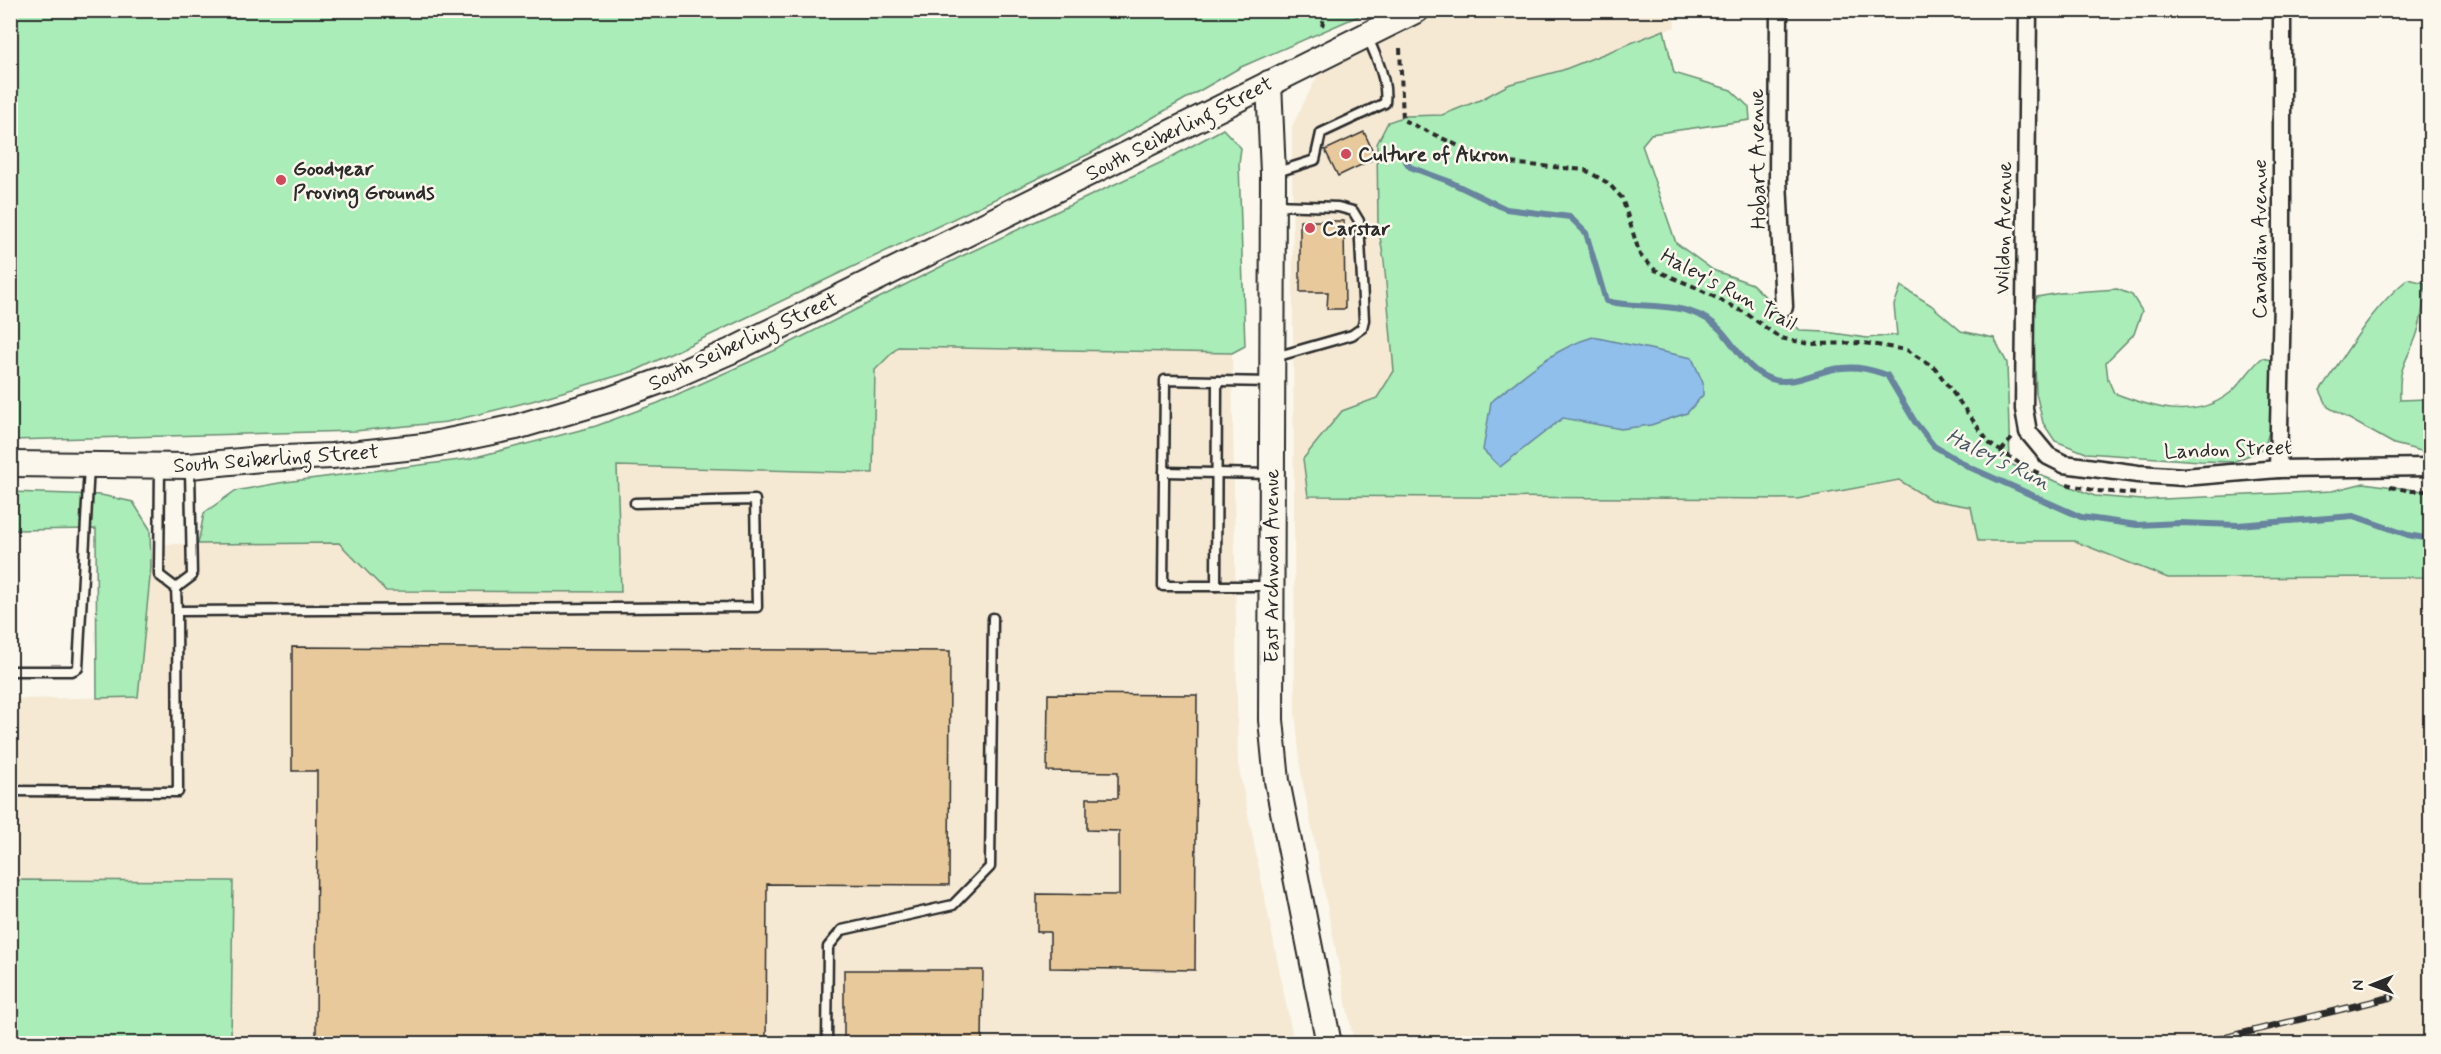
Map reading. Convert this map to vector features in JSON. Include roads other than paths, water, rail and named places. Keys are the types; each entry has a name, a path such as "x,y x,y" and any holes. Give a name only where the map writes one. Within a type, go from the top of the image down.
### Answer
{"main road":[{"name":"South Seiberling Street","path":"10,464 190,466 261,459 332,456 424,446 516,427 608,400 669,378 731,351 1417,10"},
{"name":"East Archwood Avenue","path":"1269,83 1274,174 1271,720 1277,781 1329,1044"}],"street":[{"name":"Hobart Avenue","path":"1779,10 1778,180 1784,307"},
{"name":"Wildon Avenue","path":"2028,10 2024,409 2028,432 2036,443"},
{"name":"Canadian Avenue","path":"2278,469 2282,300 2282,10"},
{"name":"Landon Street","path":"2036,443 2048,456 2064,464 2138,474 2184,477 2278,469 2430,467"}],"lane":[{"path":"1274,174 1315,160 1322,133 1385,103 1387,93 1377,59 1367,36"},
{"path":"1272,358 1352,335 1362,328 1364,320 1359,220 1353,212 1338,207 1273,205"},
{"path":"1271,586 1162,586 1165,380 1272,382"},
{"path":"1216,381 1216,586"},
{"path":"10,671 72,671 78,668 89,466"},
{"path":"160,466 159,575 176,588"},
{"path":"176,588 192,576 190,466"},
{"path":"1164,472 1272,474"},
{"path":"177,611 757,608 755,500 635,503"},
{"path":"10,791 178,792 176,588"},
{"path":"827,1044 828,947 842,930 953,905 990,867 993,618"}],"water":[{"path":"1593,337 1692,358 1703,383 1703,395 1687,413 1651,425 1621,429 1563,418 1500,467 1483,450 1491,402 1552,356"}],"waterway":[{"name":"Haley's Run","path":"1399,152 1410,167 1448,181 1506,209 1570,217 1586,233 1606,301 1681,309 1705,318 1722,332 1751,367 1771,379 1789,381 1833,369 1848,368 1865,369 1887,375 1915,422 1934,446 1969,467 2081,517 2137,525 2180,523 2238,525 2354,516 2408,535 2430,539"}],"railway":[{"path":"2199,1044 2392,997"}],"place":[{"name":"Culture of Akron","path":"1346,154"},
{"name":"Goodyear Proving Grounds","path":"281,180"},
{"name":"Carstar","path":"1310,228"}]}
